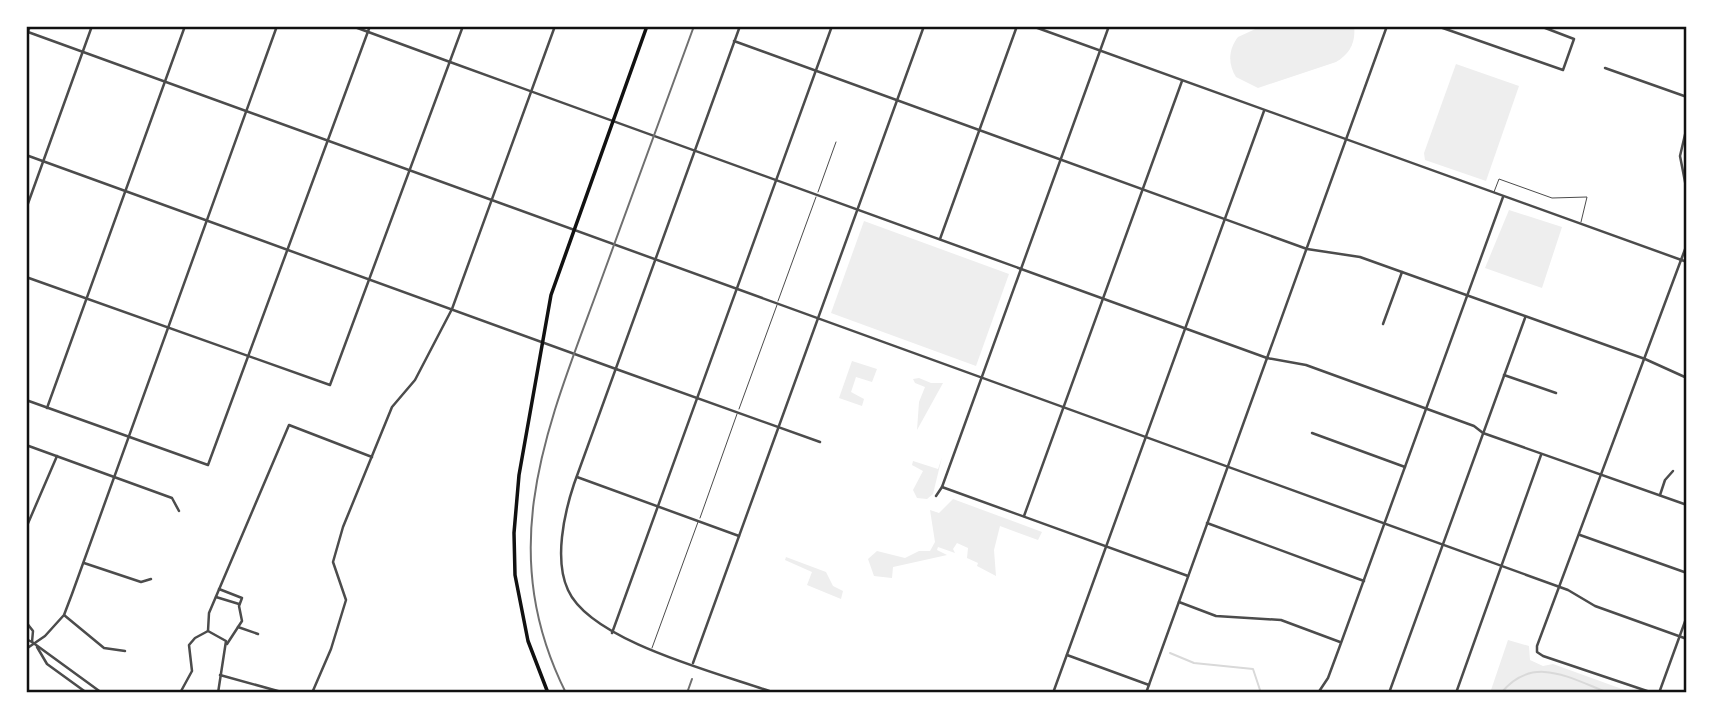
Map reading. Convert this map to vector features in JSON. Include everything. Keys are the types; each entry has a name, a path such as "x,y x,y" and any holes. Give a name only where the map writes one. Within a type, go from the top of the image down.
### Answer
{"main road":[{"path":"548,693 523,618 514,554 517,494 551,295 648,26"}],"street":[{"path":"26,37 30,26"},
{"path":"26,209 93,26"},
{"path":"47,408 185,26"},
{"path":"26,649 32,642 45,636 64,615 277,26"},
{"path":"352,26 1185,329 1267,358 1306,365 1474,426 1483,433 1541,455 1687,505"},
{"path":"26,400 204,466 211,461 370,26"},
{"path":"26,277 330,385 463,26"},
{"path":"312,693 331,649 346,600 333,562 343,527 392,407 415,380 452,309 555,26"},
{"path":"740,26 567,508 565,578 576,603 612,633 775,693"},
{"path":"612,633 832,26"},
{"path":"693,663 924,26"},
{"path":"940,239 1017,26"},
{"path":"1032,26 1687,262"},
{"path":"936,496 943,487 1109,26"},
{"path":"1146,693 1387,26"},
{"path":"1437,26 1563,70 1574,39 1540,26"},
{"path":"28,32 1501,566 1560,588 1595,606 1687,639"},
{"path":"734,41 1307,249 1351,254 1468,295 1644,359 1687,378"},
{"path":"1605,68 1687,97"},
{"path":"1024,516 1182,81"},
{"path":"1053,693 1264,111"},
{"path":"1687,126 1680,156 1687,192"},
{"path":"26,155 820,442"},
{"path":"1318,693 1328,678 1503,197"},
{"path":"1653,693 1537,652 1687,244"},
{"path":"1383,324 1402,272"},
{"path":"1389,693 1526,316"},
{"path":"1504,375 1556,393"},
{"path":"208,631 209,613 215,597 289,425 372,457"},
{"path":"1311,433 1405,467"},
{"path":"26,445 172,498 178,511"},
{"path":"1456,693 1541,455"},
{"path":"26,528 57,456"},
{"path":"1660,495 1665,480 1673,471"},
{"path":"577,477 739,536"},
{"path":"943,487 1188,576"},
{"path":"1207,523 1364,581"},
{"path":"1580,535 1687,573"},
{"path":"84,563 141,582 151,579"},
{"path":"219,589 241,596 239,604 242,621 230,642 226,643"},
{"path":"215,597 239,604"},
{"path":"1179,602 1216,616 1281,620 1341,643"},
{"path":"64,615 104,648 125,651"},
{"path":"1659,693 1687,616"},
{"path":"26,622 33,631 32,642"},
{"path":"238,627 258,634"},
{"path":"208,631 226,643"},
{"path":"180,693 192,671 189,645 208,631"},
{"path":"26,639 37,647 47,664 87,693"},
{"path":"218,693 226,643"},
{"path":"37,647 50,653 102,693"},
{"path":"1067,655 1149,685"},
{"path":"220,675 285,693"}],"lane":[{"path":"652,648 836,142"},
{"path":"1494,193 1499,179 1552,198 1587,197 1580,224"}],"shaded area":[{"path":"1262,26 1354,26 1354,37 1351,47 1336,62 1258,88 1236,77 1230,57 1238,37"},
{"path":"1456,64 1519,86 1486,181 1425,160 1424,153"},
{"path":"1509,210 1562,227 1542,288 1485,268"},
{"path":"864,221 1009,274 976,366 831,313"},
{"path":"852,361 877,369 872,382 856,377 851,392 864,399 862,406 839,398"},
{"path":"919,378 931,383 943,383 917,430 919,402 925,387 915,383 913,379"},
{"path":"942,457 933,494 927,499 917,498 913,490 923,471 912,465 913,461 938,469"},
{"path":"953,499 1042,532 1038,540 1000,526 994,550 996,576 967,558 968,548 957,543 953,549 955,553 938,547 937,550 947,555 893,567 892,578 874,576 868,559 877,551 905,558 919,551 930,551 935,542 930,510 939,513"},
{"path":"786,557 826,572 833,586 843,591 841,599 807,585 812,572 785,560"},
{"path":"1508,640 1529,646 1530,660 1543,666 1553,664 1633,693 1490,693"}],"waterway":[{"path":"1170,653 1194,663 1253,669 1261,693"},
{"path":"1501,693 1513,681 1526,674 1539,672 1566,676 1609,693"}],"railway":[{"path":"566,693 544,638 533,585 531,533 537,482 565,380 694,26"},
{"path":"687,693 692,679"}]}
